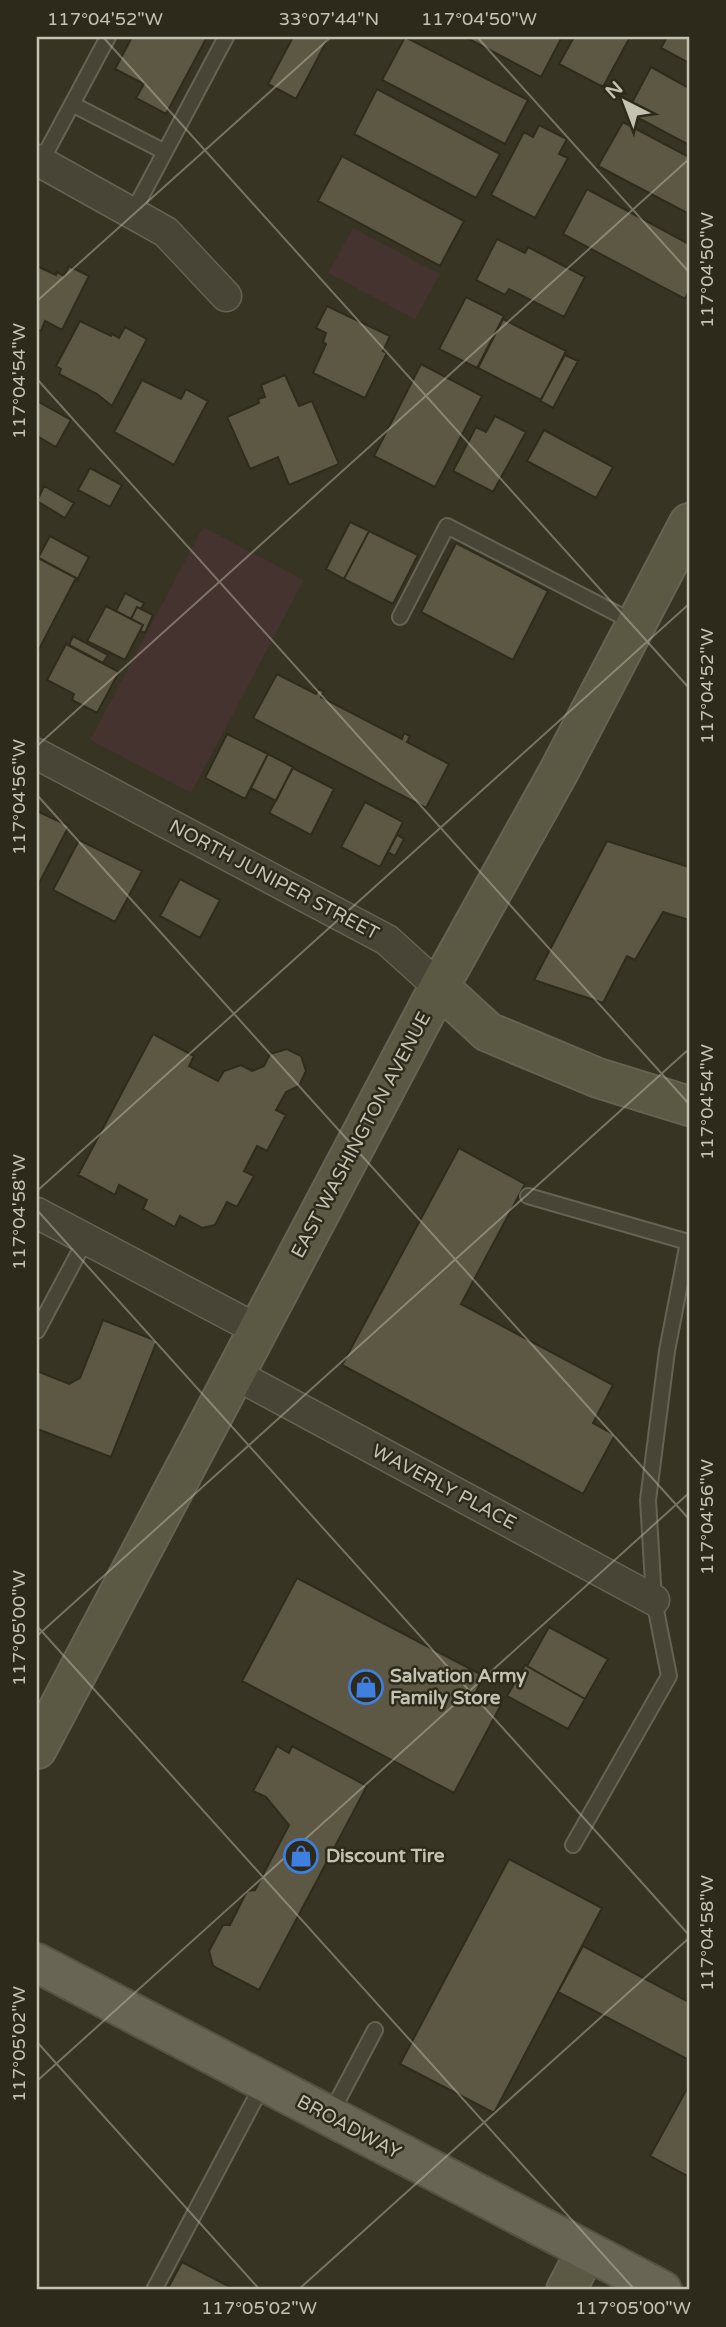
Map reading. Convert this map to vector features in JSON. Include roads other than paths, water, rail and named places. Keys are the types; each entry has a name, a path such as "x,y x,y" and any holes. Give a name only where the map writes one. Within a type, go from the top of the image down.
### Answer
{"main road":[{"name":"EAST WASHINGTON AVENUE","path":"37,1749 439,987 689,523"},
{"name":"NORTH JUNIPER STREET","path":"439,987 488,1032 598,1078 689,1106"},
{"name":"BROADWAY","path":"37,1963 662,2290"},
{"path":"566,2290 586,2252"}],"street":[{"path":"39,161 166,232 226,296"},
{"name":"NORTH JUNIPER STREET","path":"37,754 387,940 439,987"},
{"path":"37,1213 258,1330"},
{"name":"WAVERLY PLACE","path":"234,1374 654,1600"}],"lane":[{"path":"39,161 108,37"},
{"path":"133,212 226,37"},
{"path":"72,104 165,152"},
{"path":"400,617 447,526 636,624"},
{"path":"528,1196 689,1240 667,1352 648,1500 654,1600 669,1676 573,1845"},
{"path":"37,1331 86,1239"},
{"path":"330,2116 375,2030"},
{"path":"154,2290 264,2082"}],"place":[{"name":"Salvation Army Family Store","path":"366,1687"},
{"name":"Discount Tire","path":"301,1856"}]}
